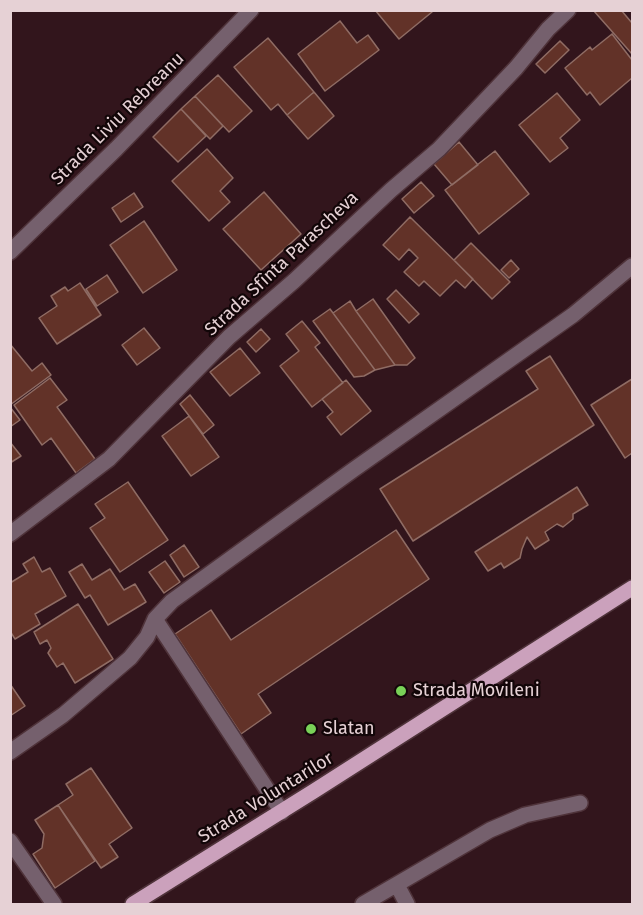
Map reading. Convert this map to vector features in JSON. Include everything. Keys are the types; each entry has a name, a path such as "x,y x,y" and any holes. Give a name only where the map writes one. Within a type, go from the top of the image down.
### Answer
{"main road":[{"name":"Strada Voluntarilor","path":"133,904 150,900 282,812 633,588"}],"street":[{"name":"Strada Liviu Rebreanu","path":"10,252 116,150 251,10"},
{"name":"Strada Sfînta Parascheva","path":"10,534 109,459 229,337 294,281 391,190 439,150 516,68 548,29 568,10"},
{"path":"10,752 63,715 130,658 147,637 155,619 172,601 573,315 633,266"},
{"path":"155,619 282,812"},
{"path":"363,904 490,830 525,815 580,803"},
{"path":"10,841 54,904"},
{"path":"397,885 407,904"}],"building":[{"path":"375,10 431,10 432,12 399,39"},
{"path":"593,10 621,10 632,23 632,54"},
{"path":"340,21 357,43 368,35 379,50 325,91 298,54"},
{"path":"612,34 632,60 632,78 600,105 590,92 587,95 565,68 590,47 592,50"},
{"path":"268,38 314,92 287,115 278,104 271,110 234,67"},
{"path":"560,41 569,50 545,73 536,64"},
{"path":"218,75 252,111 229,132 195,96"},
{"path":"314,92 334,116 308,139 287,115"},
{"path":"557,93 580,120 560,138 568,148 550,162 519,125"},
{"path":"195,96 223,126 210,139 181,109"},
{"path":"181,109 206,136 178,162 153,137"},
{"path":"459,142 478,165 452,185 434,164"},
{"path":"207,149 233,178 220,191 230,202 209,221 172,181"},
{"path":"495,151 529,194 479,234 445,190"},
{"path":"421,182 434,196 414,213 402,199"},
{"path":"264,192 301,234 261,270 223,229"},
{"path":"134,193 143,207 121,222 112,208"},
{"path":"410,217 473,279 465,288 456,280 440,296 424,281 419,286 404,272 418,258 409,249 399,260 383,245"},
{"path":"144,221 177,270 143,293 110,245"},
{"path":"471,243 510,282 492,299 454,260"},
{"path":"511,260 519,269 509,278 501,270"},
{"path":"107,275 118,292 97,306 86,289"},
{"path":"80,283 101,315 57,344 39,318 57,306 51,296 65,287 68,291"},
{"path":"396,290 419,314 409,323 387,299"},
{"path":"373,299 415,358 407,365 395,365 356,311"},
{"path":"350,301 395,365 375,370 333,313"},
{"path":"330,309 375,370 364,376 354,377 313,321"},
{"path":"302,321 320,343 315,347 343,383 312,407 280,366 299,351 286,334"},
{"path":"144,328 160,348 137,365 122,345"},
{"path":"261,329 270,339 256,352 247,342"},
{"path":"10,344 32,371 42,363 51,375 10,405"},
{"path":"240,348 260,373 230,396 210,372"},
{"path":"550,356 594,425 413,541 380,489 538,389 526,371"},
{"path":"50,378 67,400 57,407 95,459 76,473 51,438 42,445 14,405"},
{"path":"632,379 632,453 625,458 591,405"},
{"path":"346,380 371,411 341,435 327,417 333,412 322,399"},
{"path":"190,395 214,425 203,434 180,404"},
{"path":"10,407 20,420 10,427"},
{"path":"189,416 219,457 191,476 162,436"},
{"path":"10,442 21,456 10,463"},
{"path":"128,482 168,540 120,572 90,528 105,518 95,504"},
{"path":"577,487 588,505 573,514 573,519 563,527 557,524 545,532 549,540 535,549 527,537 520,558 504,568 501,563 488,571 475,552"},
{"path":"396,530 429,579 258,694 271,713 241,734 175,634 211,610 231,640"},
{"path":"184,545 199,567 184,577 170,555"},
{"path":"34,557 42,572 50,568 66,596 35,614 40,624 15,639 10,631 10,583 28,572 23,564"},
{"path":"165,561 180,582 164,593 149,572"},
{"path":"82,564 92,580 110,569 124,590 135,584 146,602 108,625 90,595 85,598 69,572"},
{"path":"78,604 113,659 75,683 63,663 57,667 48,653 51,648 47,640 40,644 34,632"},
{"path":"10,684 25,706 10,716"},
{"path":"91,768 132,828 109,844 118,857 101,868 58,805 73,795 66,784"},
{"path":"58,805 95,861 55,888 33,854 42,848 44,834 35,820"}],"place":[{"name":"Strada Movileni","path":"401,691"},
{"name":"Slatan","path":"311,729"}]}
